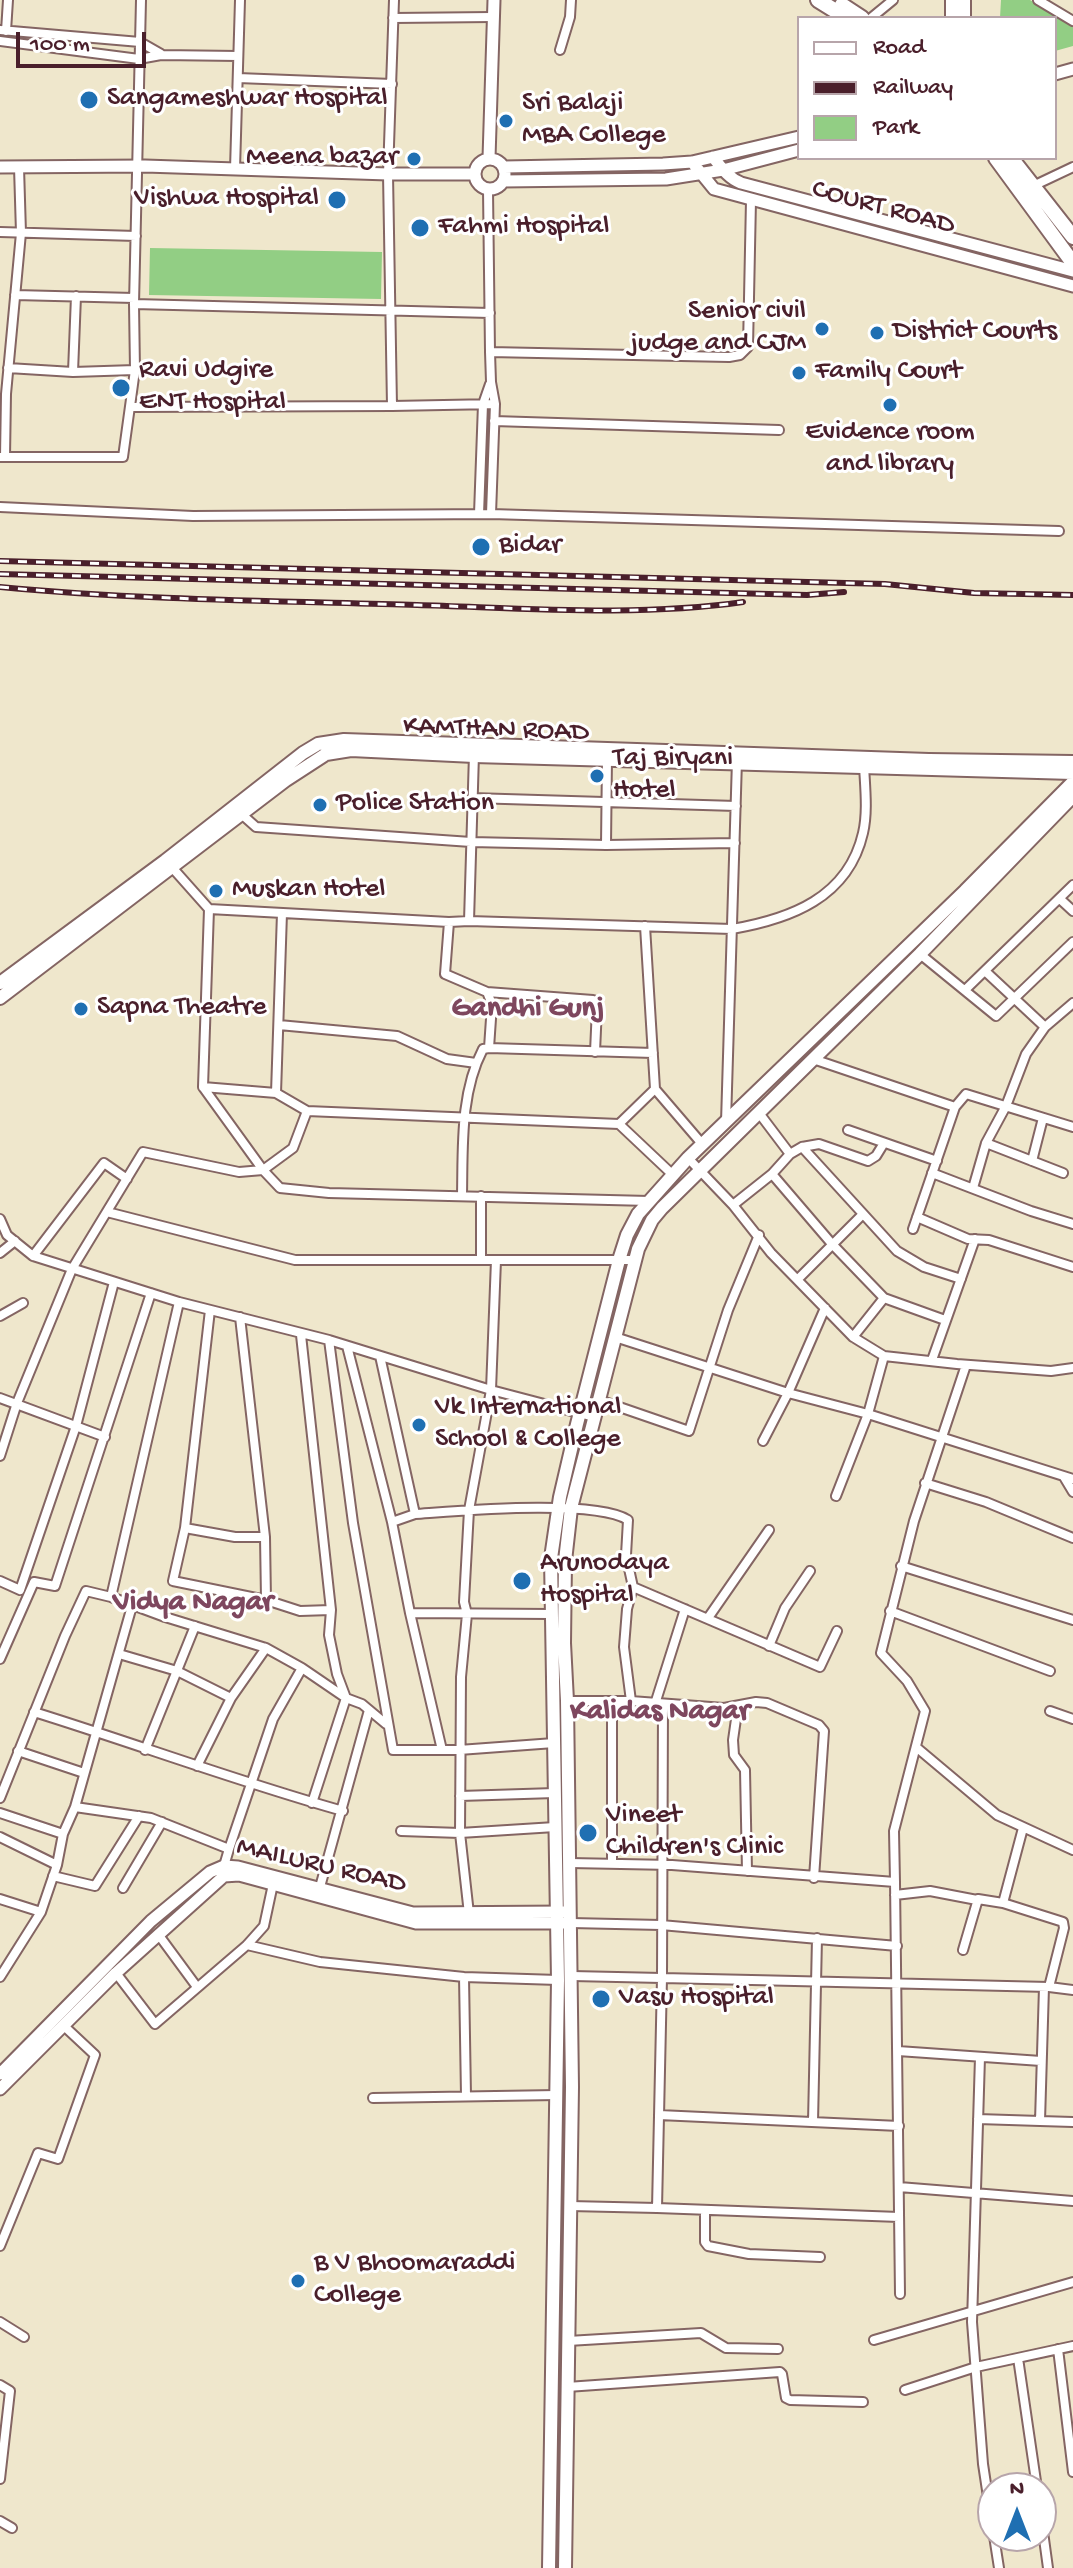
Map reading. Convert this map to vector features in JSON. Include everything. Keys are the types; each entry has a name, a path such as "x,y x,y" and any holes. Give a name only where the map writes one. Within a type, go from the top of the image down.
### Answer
{"highway":[{"path":"818,0 844,16"},
{"path":"835,0 859,16"},
{"path":"997,160 1073,263"},
{"path":"1013,160 1073,237"}],"main road":[{"name":"KAMTHAN ROAD","path":"0,998 38,962 238,810 278,770 318,744 344,740 607,758 737,758"},
{"name":"KAMTHAN ROAD","path":"474,751 737,758 1073,773"},
{"name":"KAMTHAN ROAD","path":"864,763 1073,762"},
{"path":"565,2568 572,1976 564,1508 579,1414 619,1260 633,1222 688,1158 1073,783"},
{"path":"549,2568 558,1980 551,1558 599,1400 635,1260 652,1220 920,954 1073,796"},
{"name":"KAMTHAN ROAD","path":"0,983 38,962"}],"street":[{"path":"8,0 3,30 140,42 161,55"},
{"path":"19,167 21,233 3,394 3,457 123,457 135,370 141,0"},
{"path":"235,169 240,0"},
{"path":"392,406 388,174 394,0"},
{"path":"489,158 494,0"},
{"path":"560,50 570,17 571,0"},
{"path":"873,16 893,0"},
{"path":"1038,0 1073,21"},
{"path":"393,18 493,17"},
{"path":"0,41 139,59 161,55 238,56"},
{"path":"238,78 392,84"},
{"path":"504,167 503,181 497,188 488,190 478,185 474,174 478,163 489,158 504,167 663,164 692,162 797,137"},
{"path":"503,181 666,179 723,170 797,151"},
{"path":"713,157 723,170 741,183 1073,271"},
{"name":"COURT ROAD","path":"692,162 714,189 1073,286"},
{"path":"0,167 139,166 474,174"},
{"path":"1033,186 1073,167"},
{"path":"488,190 490,352 495,404 491,514"},
{"path":"490,352 740,355 748,347 751,200"},
{"path":"862,229 867,216"},
{"path":"0,232 136,236"},
{"path":"15,295 490,313"},
{"path":"73,372 76,296"},
{"path":"0,328 12,328"},
{"path":"8,368 73,372 135,370"},
{"path":"479,514 483,404 491,382"},
{"path":"132,407 495,404"},
{"path":"494,421 779,430"},
{"path":"0,507 193,516 491,514 1059,531"},
{"path":"469,921 474,751"},
{"path":"606,845 607,758"},
{"path":"726,1123 737,758"},
{"path":"209,909 449,922 732,929 769,922 815,903 847,871 863,833 864,763"},
{"path":"472,798 736,806"},
{"path":"238,810 256,827 471,842 606,845 735,843"},
{"path":"169,864 209,909 203,1087 263,1170 280,1188 329,1193 649,1201"},
{"path":"965,990 1073,885"},
{"path":"1060,899 1073,911"},
{"path":"276,1093 282,913"},
{"path":"449,922 445,974 487,992 593,1000 597,1007 595,1052"},
{"path":"645,926 655,1089 703,1145"},
{"path":"920,954 996,1016 1073,942"},
{"path":"985,971 1045,1027"},
{"path":"487,992 492,1004 489,1048"},
{"path":"973,1188 986,1143 1006,1106 1026,1054 1045,1027 1073,1003"},
{"path":"279,1025 397,1036 447,1059 476,1063"},
{"path":"462,1195 464,1118 476,1063 483,1049 653,1053"},
{"path":"813,1059 955,1107"},
{"path":"203,1087 276,1093 307,1111 619,1124 673,1175"},
{"path":"619,1124 655,1089"},
{"path":"913,1229 955,1107 966,1094 1073,1127"},
{"path":"0,1456 17,1403 72,1269 143,1152 239,1172 263,1170 293,1148 307,1111"},
{"path":"759,1113 790,1154"},
{"path":"1032,1161 1043,1118"},
{"path":"848,1130 937,1161"},
{"path":"733,1205 802,1147 819,1144 868,1161 876,1156 884,1143"},
{"path":"986,1143 1063,1173"},
{"path":"802,1147 897,1251 924,1267 961,1279"},
{"path":"688,1158 733,1205 771,1253 853,1337 884,1356 1051,1371 1073,1368"},
{"path":"33,1256 104,1163 127,1179"},
{"path":"932,1173 1073,1224"},
{"path":"772,1174 884,1298 945,1320"},
{"path":"481,1196 481,1260"},
{"path":"107,1212 295,1260 635,1260"},
{"path":"798,1279 863,1214"},
{"path":"917,1217 968,1239 989,1240 1073,1267"},
{"path":"0,1219 7,1235 33,1256 179,1302 329,1340 491,1390 594,1417"},
{"path":"599,1400 689,1431 728,1310 759,1235"},
{"path":"932,1360 975,1239"},
{"path":"0,1253 15,1241"},
{"path":"469,1914 460,1833 461,1677 467,1614 464,1602 469,1510 491,1390 496,1260"},
{"path":"0,1581 20,1590 76,1426 114,1282"},
{"path":"0,1659 34,1582 55,1586 151,1293"},
{"path":"853,1337 884,1298"},
{"path":"111,1597 179,1302"},
{"path":"0,1316 23,1303"},
{"path":"763,1441 825,1308"},
{"path":"210,1310 185,1528 173,1581 266,1600 300,1611 331,1610"},
{"path":"240,1317 265,1537 266,1600"},
{"path":"301,1335 331,1610 329,1635 337,1674 346,1698 312,1803"},
{"path":"615,1337 1069,1478 1073,1492"},
{"path":"329,1340 353,1523 393,1750 459,1750 554,1743"},
{"path":"347,1346 392,1522 442,1750"},
{"path":"380,1356 415,1514"},
{"path":"836,1496 868,1414 884,1356"},
{"path":"900,2294 894,1831 925,1711 907,1681 881,1653 901,1566 925,1483 966,1365"},
{"path":"0,1398 105,1437"},
{"path":"925,1483 986,1502 1073,1538"},
{"path":"392,1522 415,1514 564,1508 619,1514 628,1520 626,1555 633,1587 627,1609 624,1647 631,1701"},
{"path":"185,1528 235,1537 265,1537"},
{"path":"708,1618 769,1530"},
{"path":"901,1566 1073,1620"},
{"path":"769,1646 785,1608 810,1571"},
{"path":"633,1587 820,1667 837,1631"},
{"path":"0,1798 83,1593 87,1591 266,1648 346,1698 362,1704 387,1724"},
{"path":"0,1977 41,1912 57,1865 63,1834 75,1807 132,1606"},
{"path":"657,2208 663,1865 659,1704 685,1609"},
{"path":"890,1611 1050,1671"},
{"path":"410,1613 551,1614"},
{"path":"145,1750 195,1626"},
{"path":"197,1766 231,1698 266,1648"},
{"path":"119,1654 177,1671 231,1698"},
{"path":"224,1866 273,1719 302,1668"},
{"path":"567,1701 631,1701 699,1708 767,1703 822,1727 814,1878"},
{"path":"612,1702 612,1864"},
{"path":"742,1706 737,1712 733,1740 734,1755 745,1770 747,1871"},
{"path":"320,1887 369,1710"},
{"path":"1050,1711 1073,1719"},
{"path":"34,1712 343,1811"},
{"path":"916,1747 980,1803 1002,1818 1073,1850"},
{"path":"18,1751 84,1773"},
{"path":"460,1796 555,1793"},
{"path":"75,1807 162,1822 229,1849"},
{"path":"0,1813 63,1834"},
{"path":"53,1876 95,1886 139,1816"},
{"path":"123,1888 162,1822"},
{"path":"401,1831 460,1833 555,1827"},
{"path":"1003,1903 1023,1828"},
{"path":"0,1837 57,1865"},
{"path":"570,1863 663,1865 895,1882"},
{"name":"MAILURU ROAD","path":"0,2074 151,1921 210,1872 224,1866 320,1887 408,1912 556,1918"},
{"path":"0,2089 116,1973 220,1877 239,1875 416,1923 571,1918 897,1946"},
{"path":"116,1973 155,2024 247,1945 264,1926 273,1884"},
{"path":"895,1895 930,1891 1003,1903 1063,1922 1064,1928 1047,1987 1040,2121"},
{"path":"0,1899 41,1912"},
{"path":"963,1950 977,1900"},
{"path":"158,1934 197,1987"},
{"path":"813,2122 817,1938"},
{"path":"247,1945 312,1961 464,1977 558,1980"},
{"path":"572,1976 818,1983 897,1982 1073,1990"},
{"path":"464,1977 466,2096"},
{"path":"0,2246 38,2153 58,2159 95,2055 64,2026"},
{"path":"898,2051 1041,2061"},
{"path":"980,2057 972,2311 984,2472"},
{"path":"373,2098 557,2095"},
{"path":"659,2115 899,2126"},
{"path":"978,2119 1073,2122"},
{"path":"899,2187 1073,2201"},
{"path":"570,2206 899,2217"},
{"path":"705,2210 707,2246 749,2254 820,2257"},
{"path":"874,2340 1073,2282"},
{"path":"0,2322 24,2337"},
{"path":"568,2341 701,2333 729,2348 778,2349"},
{"path":"905,2390 976,2367 1073,2346"},
{"path":"1058,2349 1073,2472"},
{"path":"1018,2358 1035,2472"},
{"path":"567,2387 780,2372 786,2398 790,2400 863,2402"},
{"path":"0,2385 10,2391 3,2417 0,2479"},
{"path":"0,2521 12,2528"}],"green space":[{"path":"1001,0 1030,0 1058,15 1073,26 1073,46 1057,50 1057,16 1000,16"},
{"path":"150,248 382,252 381,299 149,295"}],"railway":[{"path":"0,561 885,584 974,593 1073,595"},
{"path":"0,574 807,595 844,592"},
{"path":"0,587 156,597 580,610 663,609 743,602"}],"place":[{"name":"Sangameshwar Hospital","path":"89,100"},
{"name":"Sri Balaji MBA College","path":"506,121"},
{"name":"Meena bazar","path":"414,159"},
{"name":"Vishwa Hospital","path":"337,200"},
{"name":"Fahmi Hospital","path":"420,228"},
{"name":"Senior civil judge and CJM","path":"822,329"},
{"name":"District Courts","path":"877,333"},
{"name":"Family Court","path":"799,373"},
{"name":"Ravi Udgire ENT Hospital","path":"121,388"},
{"name":"Evidence room and library","path":"890,405"},
{"name":"Bidar","path":"481,547"},
{"name":"Taj Biryani Hotel","path":"597,776"},
{"name":"Police Station","path":"320,805"},
{"name":"Muskan Hotel","path":"216,891"},
{"name":"Sapna Theatre","path":"81,1009"},
{"name":"Vk International School & College","path":"419,1425"},
{"name":"Arunodaya Hospital","path":"522,1581"},
{"name":"Vineet Children's Clinic","path":"588,1833"},
{"name":"Vasu Hospital","path":"601,1999"},
{"name":"B V Bhoomaraddi College","path":"298,2281"}],"district":[{"name":"Gandhi Gunj","path":"528,1010"},
{"name":"Vidya Nagar","path":"193,1604"},
{"name":"Kalidas Nagar","path":"660,1713"}]}
